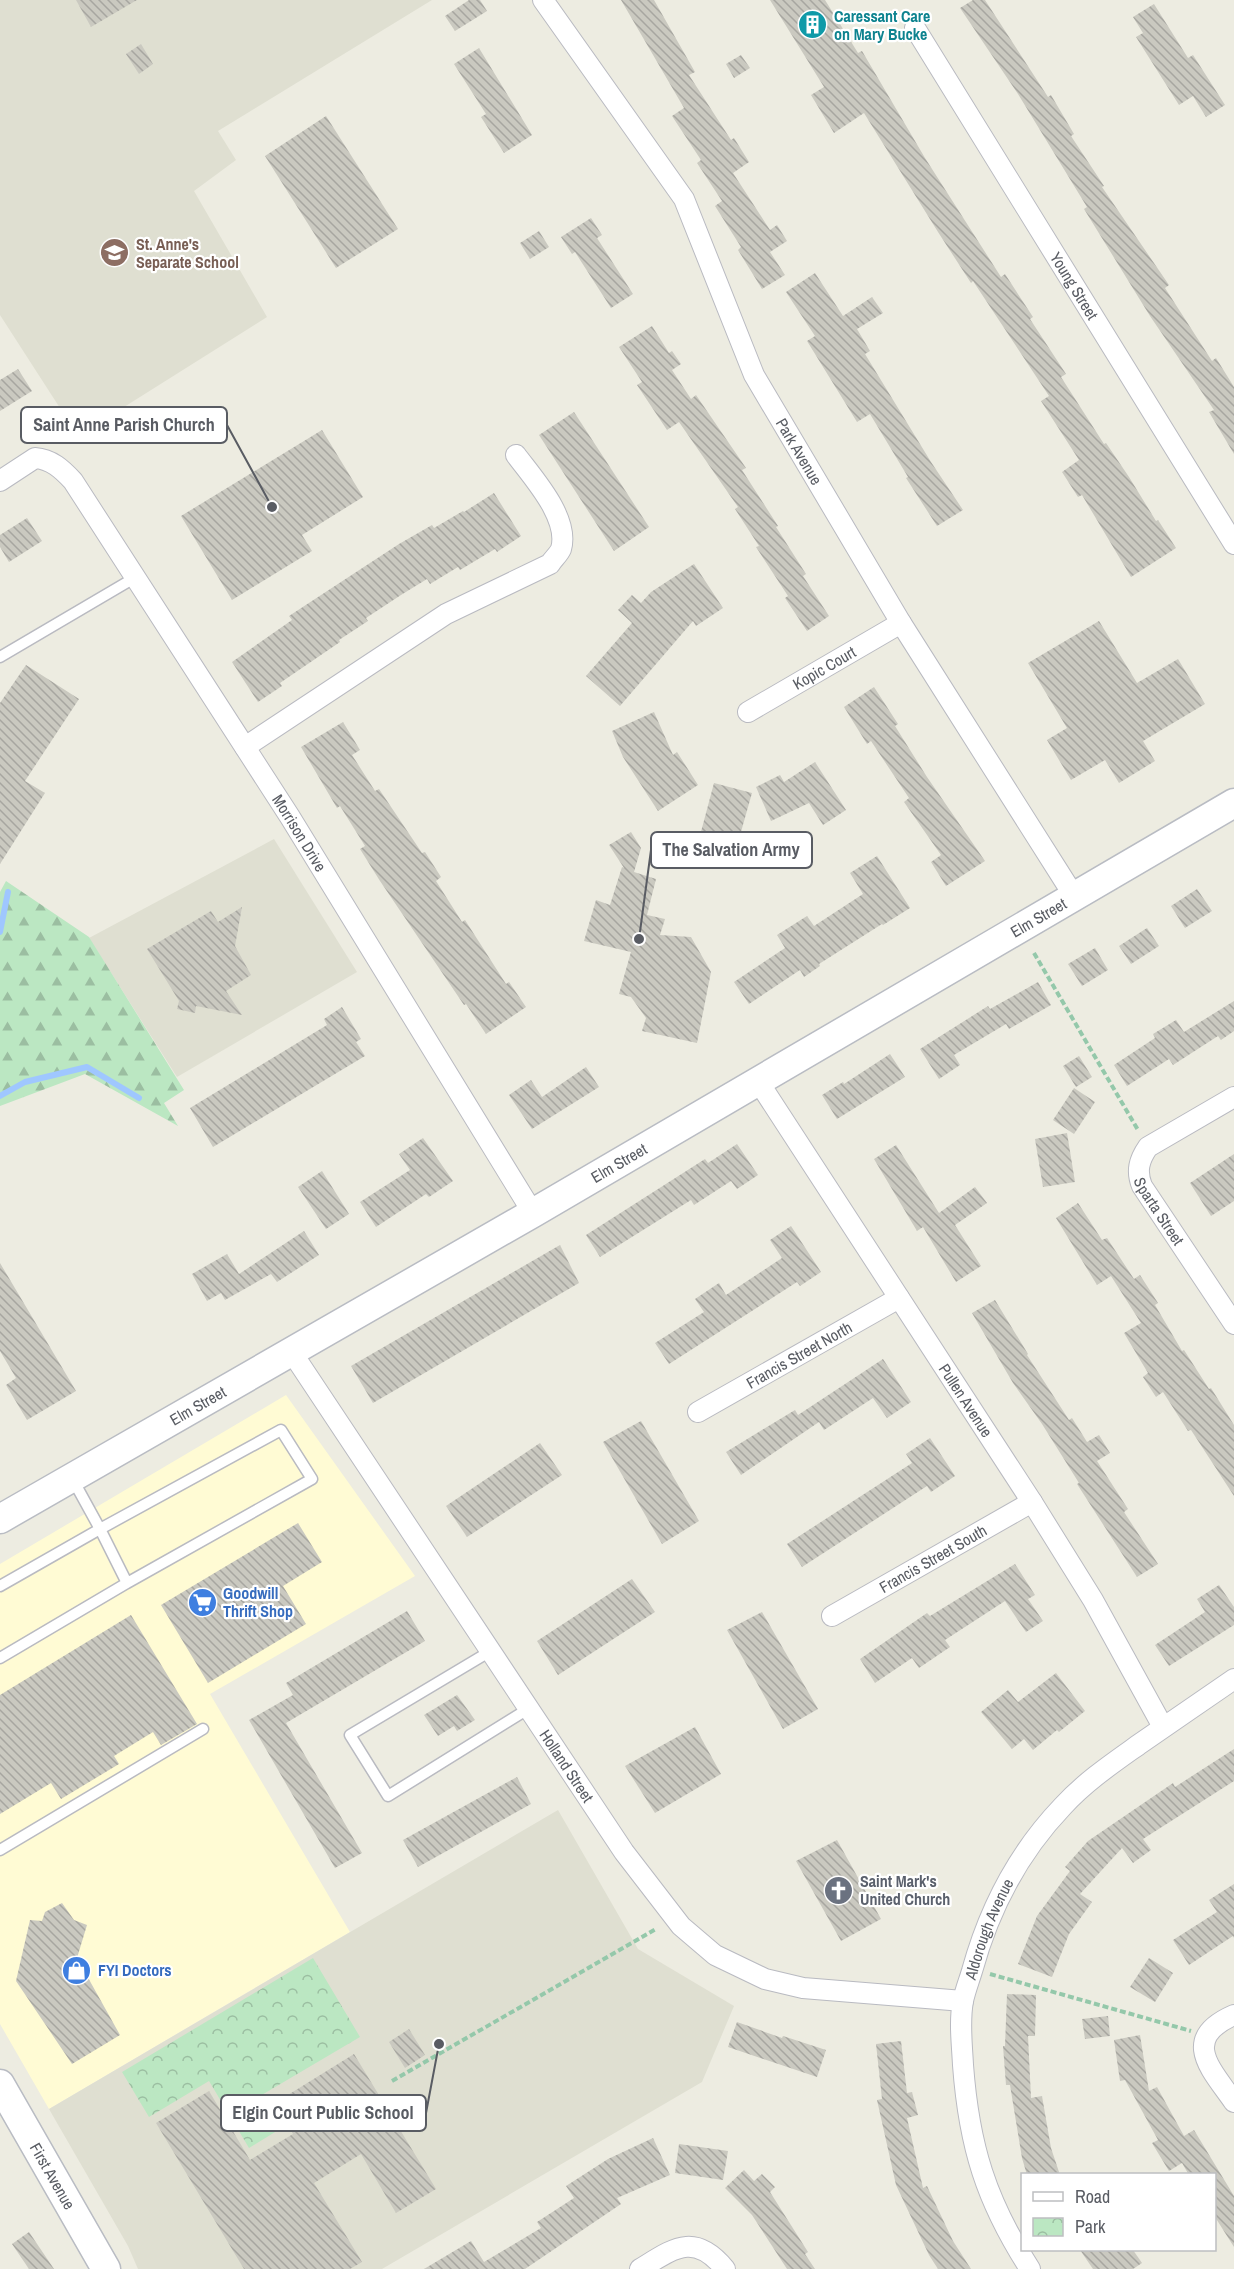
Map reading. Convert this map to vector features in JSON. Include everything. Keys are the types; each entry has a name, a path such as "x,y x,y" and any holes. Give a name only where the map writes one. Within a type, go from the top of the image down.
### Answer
{"main road":[{"name":"Elm Street","path":"0,1519 533,1212 1234,803"},
{"name":"First Avenue","path":"0,2084 106,2269"}],"street":[{"name":"Park Avenue","path":"543,0 684,199 754,375 901,623 1074,896"},
{"name":"Young Street","path":"915,28 1234,544"},
{"path":"244,747 446,614 549,564 560,551 562,536 558,517 546,495 516,455"},
{"name":"Morrison Drive","path":"0,481 31,459 40,458 52,463 73,481 244,747 533,1212"},
{"name":"Kopic Court","path":"748,712 901,623"},
{"name":"Pullen Avenue","path":"758,1081 1093,1599 1163,1728"},
{"name":"Sparta Street","path":"1234,1097 1148,1146 1141,1157 1138,1171 1142,1186 1234,1324"},
{"name":"Francis Street North","path":"698,1412 899,1298"},
{"name":"Holland Street","path":"291,1352 624,1852 681,1926 715,1955 765,1978 804,1988 963,2001"},
{"name":"Francis Street South","path":"832,1616 1032,1502"},
{"name":"Aldorough Avenue","path":"1030,2269 1000,2220 983,2178 965,2094 960,2024 963,2001 986,1927 1006,1881 1062,1806 1095,1775 1234,1678"},
{"path":"1234,2015 1223,2020 1204,2043 1209,2070 1234,2102"},
{"path":"640,2269 666,2252 688,2246 704,2251 717,2259 725,2269"}],"lane":[{"path":"0,657 136,578"},
{"path":"0,1586 280,1430 312,1479 127,1583 0,1658"},
{"path":"72,1478 127,1583"},
{"path":"489,1652 350,1735 388,1796 528,1708"},
{"path":"0,1850 203,1729"}],"path":[{"path":"1034,953 1138,1130"},
{"path":"392,2081 656,1929"},
{"path":"972,1969 1208,2036"}],"shaded area":[{"name":"St. Anne's Separate School","path":"0,0 432,0 218,131 236,160 194,191 267,317 78,436 0,315"},
{"path":"274,839 357,972 177,1077 89,938"},
{"path":"286,1395 415,1576 210,1694 350,1932 49,2109 0,2024 0,1564"},
{"path":"558,1810 638,1949 734,2006 702,2082 382,2269 138,2269 128,2246 49,2109"}],"green space":[{"path":"6,881 89,937 184,1090 164,1103 178,1126 85,1074 0,1106 0,892"},
{"path":"313,1958 360,2037 260,2096 280,2129 249,2148 209,2081 149,2117 122,2072"}],"building":[{"path":"76,0 137,0 91,27"},
{"path":"469,0 480,0 487,11 455,31 445,16"},
{"path":"621,0 654,0 695,72 689,75 731,140 734,138 749,162 733,173 770,230 777,225 787,241 770,252 785,275 762,289 738,250 741,247 715,206 722,201 697,163 701,160 672,116 684,108"},
{"path":"770,0 825,0 858,53 862,51 925,158 1001,277 1005,274 1033,317 1030,319 1066,374 1061,377 1176,548 1131,577 1082,495 1078,497 1062,472 1079,460 1041,401 1049,396 973,281 971,283 864,113 834,133 811,95 824,87"},
{"path":"973,0 985,0 1048,97 1051,95 1074,134 1071,136 1104,186 1102,187 1169,285 1165,288 1212,361 1216,358 1234,387 1234,454 1209,412 1214,410 1150,316 1084,209 1087,207 1018,94 960,8"},
{"path":"1154,4 1188,58 1193,55 1225,105 1206,117 1193,96 1179,105 1136,37 1143,33 1133,17"},
{"path":"141,44 153,64 139,74 126,54"},
{"path":"479,48 532,135 504,153 481,117 486,114 454,64"},
{"path":"741,55 750,68 734,78 726,64"},
{"path":"326,116 398,229 336,268 265,156"},
{"path":"591,218 602,235 597,238 633,294 611,308 575,252 572,254 561,237"},
{"path":"539,231 549,247 530,259 520,243"},
{"path":"815,273 843,316 872,297 883,313 857,329 870,351 865,354 963,510 937,526 906,478 908,477 870,414 857,422 807,341 815,336 786,292"},
{"path":"652,326 669,353 672,351 681,364 672,370 691,399 696,395 746,468 742,470 778,526 776,527 806,574 803,576 829,616 807,631 785,598 788,596 756,547 759,546 735,509 738,507 679,422 667,430 637,385 642,382 619,347"},
{"path":"18,369 32,391 0,411 0,380"},
{"path":"574,412 649,527 614,551 539,435"},
{"path":"322,430 363,497 302,535 312,551 232,600 181,516"},
{"path":"494,493 521,536 497,552 495,549 460,570 458,567 430,584 427,579 401,595 366,618 368,621 280,683 282,686 258,702 232,662 292,620 289,616 399,544 432,525 434,528 464,512"},
{"path":"27,518 42,541 9,562 0,547 0,535"},
{"path":"694,564 723,608 696,626 693,621 620,706 586,676 632,623 618,610 632,595 641,603 651,592"},
{"path":"1099,621 1137,683 1178,659 1205,704 1143,741 1155,761 1119,783 1105,760 1071,780 1047,740 1067,728 1028,663"},
{"path":"26,665 79,699 25,781 45,793 0,864 0,703"},
{"path":"874,687 898,724 895,726 927,777 985,861 946,886 931,862 941,855 904,802 909,798 871,741 867,744 844,707"},
{"path":"654,712 673,755 677,752 698,785 658,811 623,757 612,731"},
{"path":"343,722 360,750 352,755 375,791 379,789 422,853 425,852 441,877 436,881 462,922 465,920 506,984 509,982 526,1007 486,1034 380,881 360,849 365,846 340,806 337,808 301,747"},
{"path":"815,762 846,810 823,825 809,803 771,821 756,787 780,775 784,782"},
{"path":"714,783 752,793 735,853 698,843"},
{"path":"631,832 641,848 634,872 656,879 647,915 665,919 660,935 691,937 711,972 697,1043 642,1031 646,1018 631,997 619,994 631,952 584,941 596,900 610,905 622,867 624,868 609,845"},
{"path":"877,856 910,908 819,964 820,966 804,977 800,970 749,1004 734,982 785,948 777,935 807,916 814,926 863,894 850,873"},
{"path":"1197,889 1212,911 1185,928 1171,906"},
{"path":"242,907 235,946 251,975 226,991 242,1015 196,1006 195,1013 177,1009 179,1001 147,949 211,911 218,922"},
{"path":"1147,928 1159,946 1131,964 1119,946"},
{"path":"1095,948 1108,970 1082,986 1068,964"},
{"path":"1038,982 1051,1005 1009,1029 1006,1024 954,1055 960,1065 939,1079 920,1049 988,1006 990,1009"},
{"path":"1234,1001 1234,1031 1221,1040 1218,1036 1173,1065 1169,1059 1127,1086 1114,1065 1155,1038 1153,1034 1176,1020 1184,1032"},
{"path":"342,1007 361,1039 356,1042 365,1056 213,1147 190,1108 327,1025 324,1019"},
{"path":"890,1054 905,1077 837,1119 822,1095 843,1082 844,1084"},
{"path":"1079,1056 1092,1077 1076,1087 1063,1066"},
{"path":"586,1067 599,1087 532,1129 509,1095 531,1080 542,1097"},
{"path":"1074,1088 1095,1102 1074,1134 1053,1120"},
{"path":"1067,1133 1075,1182 1043,1187 1035,1139"},
{"path":"423,1138 453,1181 429,1197 426,1194 376,1227 360,1202 410,1170 399,1154"},
{"path":"737,1144 758,1175 737,1189 731,1181 694,1205 691,1200 600,1257 586,1235 705,1159 708,1163"},
{"path":"896,1145 939,1213 975,1187 987,1203 955,1225 981,1266 956,1282 923,1227 917,1231 874,1159"},
{"path":"1234,1154 1234,1201 1211,1216 1190,1183"},
{"path":"322,1171 349,1214 326,1229 298,1187"},
{"path":"1078,1203 1102,1240 1107,1238 1134,1279 1140,1275 1158,1303 1155,1305 1182,1351 1184,1350 1209,1389 1211,1388 1234,1425 1234,1496 1163,1392 1156,1397 1143,1377 1148,1373 1124,1333 1141,1323 1111,1276 1097,1285 1056,1218"},
{"path":"791,1226 821,1272 800,1286 797,1282 669,1364 655,1343 704,1312 695,1299 719,1283 726,1295 782,1258 770,1240"},
{"path":"304,1231 319,1255 277,1282 271,1274 225,1300 221,1293 207,1301 192,1274 227,1254 239,1274"},
{"path":"560,1245 579,1283 373,1403 351,1366"},
{"path":"0,1263 76,1391 27,1420 6,1385 16,1378 0,1351"},
{"path":"995,1300 1069,1420 1072,1418 1087,1442 1099,1435 1110,1453 1097,1461 1128,1509 1124,1512 1158,1564 1137,1577 1077,1484 1079,1483 1042,1424 1013,1383 972,1313"},
{"path":"883,1359 911,1402 887,1418 873,1398 824,1430 819,1422 741,1475 726,1452 795,1410 798,1415"},
{"path":"641,1421 699,1521 662,1544 603,1442"},
{"path":"930,1438 955,1476 931,1492 927,1486 802,1567 787,1544 912,1463 906,1454"},
{"path":"540,1443 562,1475 467,1537 446,1506"},
{"path":"298,1523 322,1562 283,1586 306,1624 208,1683 161,1605"},
{"path":"1015,1564 1035,1595 1028,1599 1043,1621 1026,1632 1005,1601 945,1640 950,1647 919,1668 912,1658 875,1683 860,1659 927,1613 930,1616"},
{"path":"632,1579 655,1612 558,1675 537,1641"},
{"path":"1219,1585 1234,1607 1234,1625 1169,1666 1155,1645 1205,1612 1197,1599"},
{"path":"407,1611 425,1641 286,1723 362,1853 335,1868 249,1720 293,1695 286,1683"},
{"path":"762,1612 818,1709 783,1729 727,1630"},
{"path":"131,1615 197,1724 161,1745 153,1732 114,1756 119,1764 61,1799 51,1783 0,1814 0,1695"},
{"path":"1056,1673 1085,1711 1033,1750 1024,1739 1012,1749 981,1712 1008,1690 1018,1702"},
{"path":"457,1695 475,1720 457,1731 454,1726 438,1736 424,1715"},
{"path":"695,1727 721,1774 655,1813 625,1766"},
{"path":"1234,1749 1234,1781 1143,1839 1151,1850 1133,1863 1122,1848 1080,1894 1092,1902 1069,1934 1052,1977 1018,1964 1037,1916 1070,1871 1065,1867 1088,1841 1173,1783 1175,1787"},
{"path":"517,1777 531,1804 418,1867 403,1840"},
{"name":"Saint Mark's United Church","path":"837,1840 881,1919 841,1941 796,1861"},
{"path":"1234,1884 1234,1938 1233,1936 1189,1965 1173,1940 1217,1912 1209,1900"},
{"path":"62,1903 74,1920 87,1925 77,1958 120,2035 72,2064 16,1981 30,1920 42,1921 45,1912"},
{"path":"1149,1958 1173,1973 1155,2002 1130,1987"},
{"path":"1007,1994 1036,1995 1035,2036 1028,2036 1031,2098 1042,2096 1051,2148 1059,2173 1026,2173 1010,2085 1006,2085 1003,2046 1005,2046"},
{"path":"1108,2016 1110,2036 1085,2039 1082,2019"},
{"path":"737,2022 826,2050 817,2077 728,2047"},
{"path":"409,2029 425,2055 405,2068 389,2042"},
{"path":"1140,2035 1149,2091 1157,2087 1184,2136 1194,2130 1234,2196 1234,2247 1216,2219 1216,2173 1188,2173 1182,2163 1169,2171 1152,2143 1158,2140 1125,2080 1120,2081 1114,2040"},
{"path":"901,2041 907,2093 912,2092 918,2115 907,2118 923,2188 927,2186 953,2241 971,2269 938,2269 896,2185 877,2100 882,2099 876,2044"},
{"path":"354,2054 436,2189 396,2213 361,2154 314,2183 362,2262 350,2269 244,2269 156,2123 209,2091 250,2160 293,2134 275,2103"},
{"path":"653,2138 670,2175 617,2198 621,2204 525,2269 424,2269 471,2241 484,2262 541,2228 537,2222 574,2198 566,2186 608,2159"},
{"path":"679,2144 728,2151 723,2180 675,2173"},
{"path":"744,2170 754,2181 762,2174 775,2187 770,2192 808,2252 805,2254 815,2269 787,2269 752,2215 725,2188"},
{"path":"29,2232 54,2269 29,2269 12,2244"},
{"path":"1081,2251 1134,2251 1142,2263 1133,2269 1093,2269"}],"waterway":[{"path":"0,932 8,892"},
{"path":"0,1096 25,1082 87,1067 139,1098"}],"place":[{"name":"Caressant Care on Mary Bucke","path":"813,25"},
{"name":"St. Anne's Separate School","path":"115,253"},
{"name":"Saint Anne Parish Church","path":"272,507"},
{"name":"The Salvation Army","path":"639,939"},
{"name":"Goodwill Thrift Shop","path":"202,1602"},
{"name":"Saint Mark's United Church","path":"839,1890"},
{"name":"FYI Doctors","path":"77,1970"},
{"name":"Elgin Court Public School","path":"439,2044"}]}
